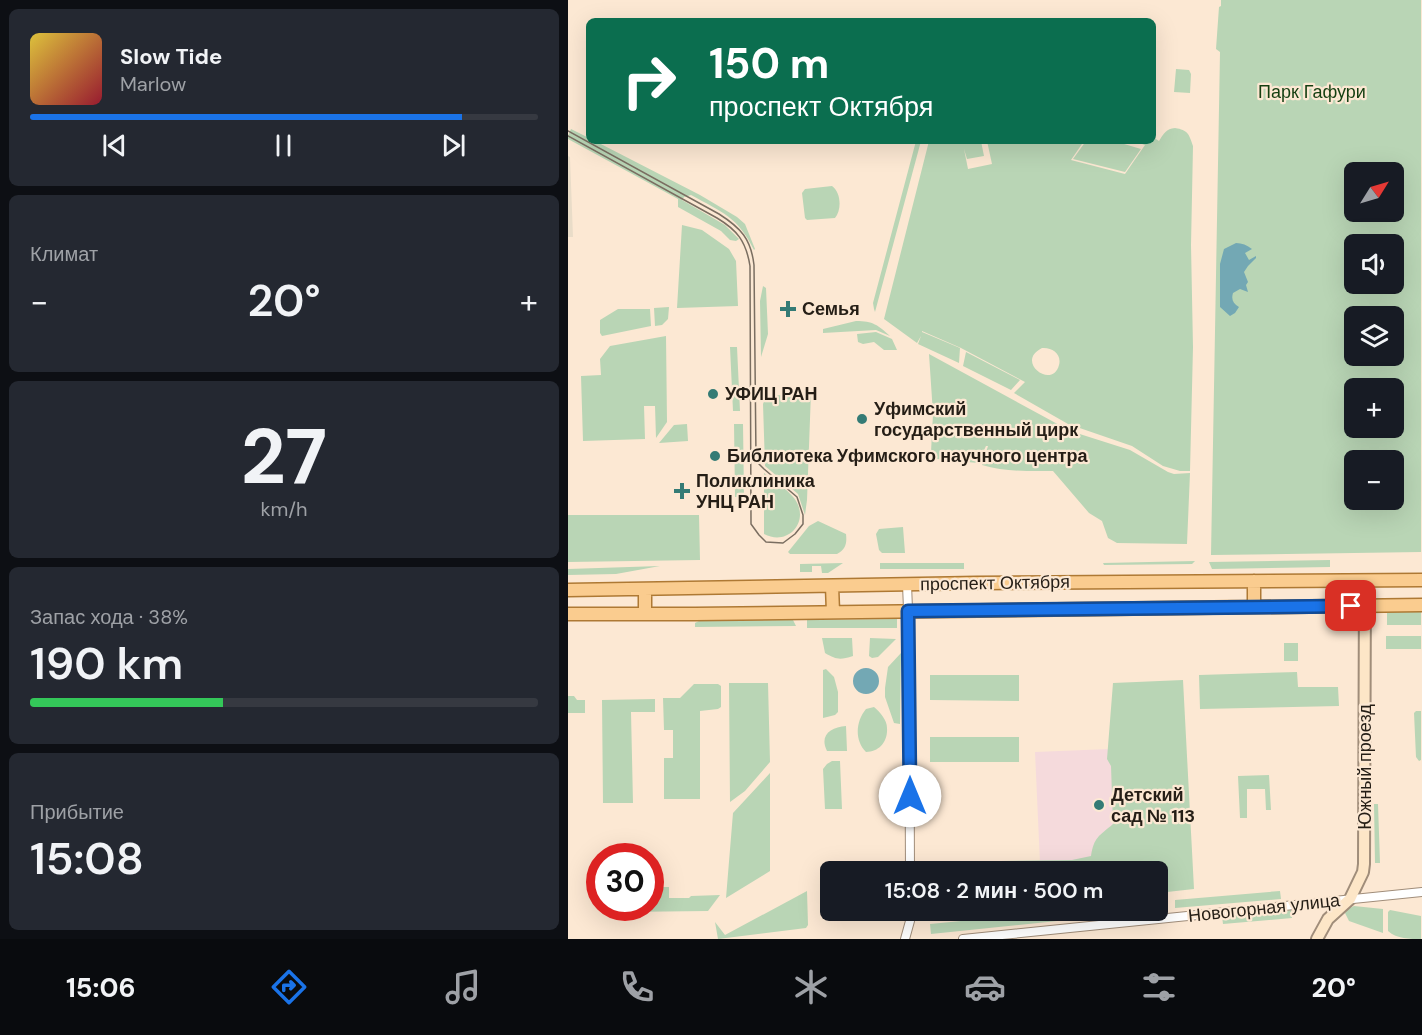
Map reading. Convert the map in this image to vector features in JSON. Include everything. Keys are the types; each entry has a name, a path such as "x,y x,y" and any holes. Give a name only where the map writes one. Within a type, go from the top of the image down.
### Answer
{"main road":[{"name":"проспект Октября","path":"568,590 907,584 1422,580"},
{"path":"1254,581 1254,607"},
{"path":"832,586 832,612"},
{"path":"645,589 645,614"},
{"name":"проспект Октября","path":"568,614 1422,605"}],"street":[{"name":"Южный проезд","path":"1317,939 1327,920 1350,899 1363,872 1365,856 1364,580"},
{"path":"907,584 910,861"},
{"name":"Новогорная улица","path":"963,939 1422,892"},
{"path":"905,939 910,921"}],"shaded area":[{"path":"568,156 570,157 573,237 568,237"},
{"name":"Детский сад № 113","path":"1159,747 1164,858 1040,861 1035,752"}],"green space":[{"name":"Парк Гафури","path":"1221,0 1421,0 1421,552 1211,555 1220,52 1216,49"},
{"path":"1176,69 1189,70 1191,74 1190,93 1174,92"},
{"path":"571,129 586,136 586,144 601,144 700,195 737,217 745,224 755,249 742,230 720,211 691,195 682,200 725,225 739,239 736,241 730,240 721,231 678,207 678,199 568,139"},
{"path":"1169,129 1185,131 1193,146 1191,245 1193,347 1190,471 1180,471 1163,466 1132,446 1068,424 1014,393 1025,382 961,348 922,331 960,348 959,363 918,344 921,336 917,343 884,319 928,144 982,144 984,156 967,159 964,149 968,169 992,164 988,144 1082,144 1071,160 1125,174 1145,145 1142,144 1156,144 1156,139 1159,141","holes":["1042,348 1053,350 1060,361 1055,372 1050,375 1038,371 1033,366 1034,354"]},
{"path":"915,144 920,144 875,312 873,303"},
{"path":"1084,144 1124,144 1141,149 1125,172 1073,159"},
{"path":"832,186 840,201 835,218 807,220 802,193 805,189"},
{"path":"682,225 702,230 729,249 736,261 738,306 677,308"},
{"path":"763,286 766,288 768,334 761,357 760,301"},
{"path":"669,307 668,319 662,325 655,326 654,308"},
{"path":"618,309 650,309 651,326 602,336 600,320"},
{"path":"856,321 875,324 890,336 876,330 823,333 823,329"},
{"path":"876,332 892,339 897,350 884,350 874,342 863,344 858,342 857,334"},
{"path":"666,336 667,422 656,438 655,406 644,406 645,439 583,441 581,376 601,375 600,359 610,346"},
{"path":"730,347 737,347 740,411 733,411"},
{"path":"966,352 1020,380 1011,390 963,366"},
{"path":"929,354 1064,429 1130,450 1168,472 1190,473 1187,544 1117,543 1108,538 1102,521 1089,513 1053,471 1008,470 982,465 988,446 978,463 937,459 931,452 933,414"},
{"path":"811,392 805,515 798,494 765,466 763,404 765,399 772,396"},
{"path":"687,424 688,441 659,443 674,425"},
{"path":"734,424 743,424 744,497 735,497"},
{"path":"764,473 788,491 799,506 799,522 795,529 782,537 764,534"},
{"path":"568,515 699,515 700,560 568,562"},
{"path":"818,521 846,534 844,548 837,554 790,554 788,552 809,526"},
{"path":"903,527 905,553 882,553 879,550 876,534 879,529"},
{"path":"1330,560 1330,567 1212,569 1209,562"},
{"path":"1195,561 1192,564 1104,565 1103,563"},
{"path":"843,563 828,573 822,573 821,566 812,566 812,572 800,572 800,564"},
{"path":"880,563 964,563 964,569 880,569"},
{"path":"660,566 616,574 568,575 568,569"},
{"path":"1387,612 1421,612 1421,625 1387,625"},
{"path":"897,619 897,628 807,628 807,620"},
{"path":"793,620 796,626 695,627 695,623 699,621"},
{"path":"1386,636 1421,636 1421,649 1386,649"},
{"path":"822,638 852,638 853,656 839,659 825,653"},
{"path":"870,638 896,639 878,657 872,658 869,656"},
{"path":"1284,643 1298,643 1298,661 1284,661"},
{"path":"901,653 900,724 894,723 885,697 885,688 888,667"},
{"path":"826,669 834,677 838,692 838,712 823,718 823,670"},
{"path":"1297,672 1298,687 1338,687 1339,706 1200,709 1199,675"},
{"path":"930,675 1019,675 1019,701 930,700"},
{"path":"1183,680 1194,889 1168,892 1168,861 1000,861 1072,860 1091,856 1096,841 1113,824 1111,766 1107,759 1113,683"},
{"path":"729,683 768,683 770,762 745,791 730,802"},
{"path":"694,684 721,686 721,707 700,711 700,799 664,799 664,758 673,758 673,730 664,730 663,698 680,698"},
{"path":"568,696 574,696 577,700 585,700 585,713 568,713"},
{"path":"655,699 655,712 631,712 633,803 603,803 602,700"},
{"path":"874,707 887,725 887,733 879,748 866,752 858,736 858,725 866,709"},
{"path":"1421,711 1421,760 1419,761 1416,757 1414,713"},
{"path":"846,726 847,751 827,751 824,740 828,733"},
{"path":"930,737 1019,737 1019,762 930,762"},
{"path":"832,761 840,761 842,809 825,809 823,769"},
{"path":"770,773 770,871 726,898 733,813"},
{"path":"1269,775 1271,810 1266,810 1265,789 1247,789 1247,818 1240,818 1238,776"},
{"path":"1374,804 1378,804 1380,863 1375,863"},
{"path":"664,887 669,887 669,898 720,895 708,911 664,912"},
{"path":"807,891 808,925 806,928 718,939 715,922 725,935"},
{"path":"1280,891 1281,899 1175,908 1175,900"},
{"path":"1354,906 1383,909 1383,933 1349,921 1345,913"},
{"path":"1291,910 1292,918 1223,924 1222,916"},
{"path":"1390,910 1421,916 1421,939 1399,937 1388,931 1388,912"},
{"path":"961,921 1057,921 931,934 930,924"}],"water":[{"path":"1236,243 1244,244 1252,249 1245,253 1249,260 1256,256 1256,258 1244,272 1248,282 1246,285 1248,292 1240,289 1233,293 1233,301 1239,307 1230,316 1220,307 1220,264 1224,249"},
{"path":"866,668 875,672 879,681 875,690 866,694 857,690 853,681 857,672"}],"tram line":[{"path":"568,131 586,141"},
{"path":"568,136 717,218 740,237 750,266 751,524 766,542 783,543 803,524 803,515 797,497 764,469 756,458 754,265 747,241 739,229 719,214 592,144"}],"place":[{"name":"Семья","path":"788,309"},
{"name":"УФИЦ РАН","path":"713,394"},
{"name":"Уфимский государственный цирк","path":"862,419"},
{"name":"Библиотека Уфимского научного центра","path":"715,456"},
{"name":"Поликлиника УНЦ РАН","path":"682,491"},
{"name":"Детский сад № 113","path":"1099,805"}],"route":[{"path":"910,796 908,611 1351,606"}]}
